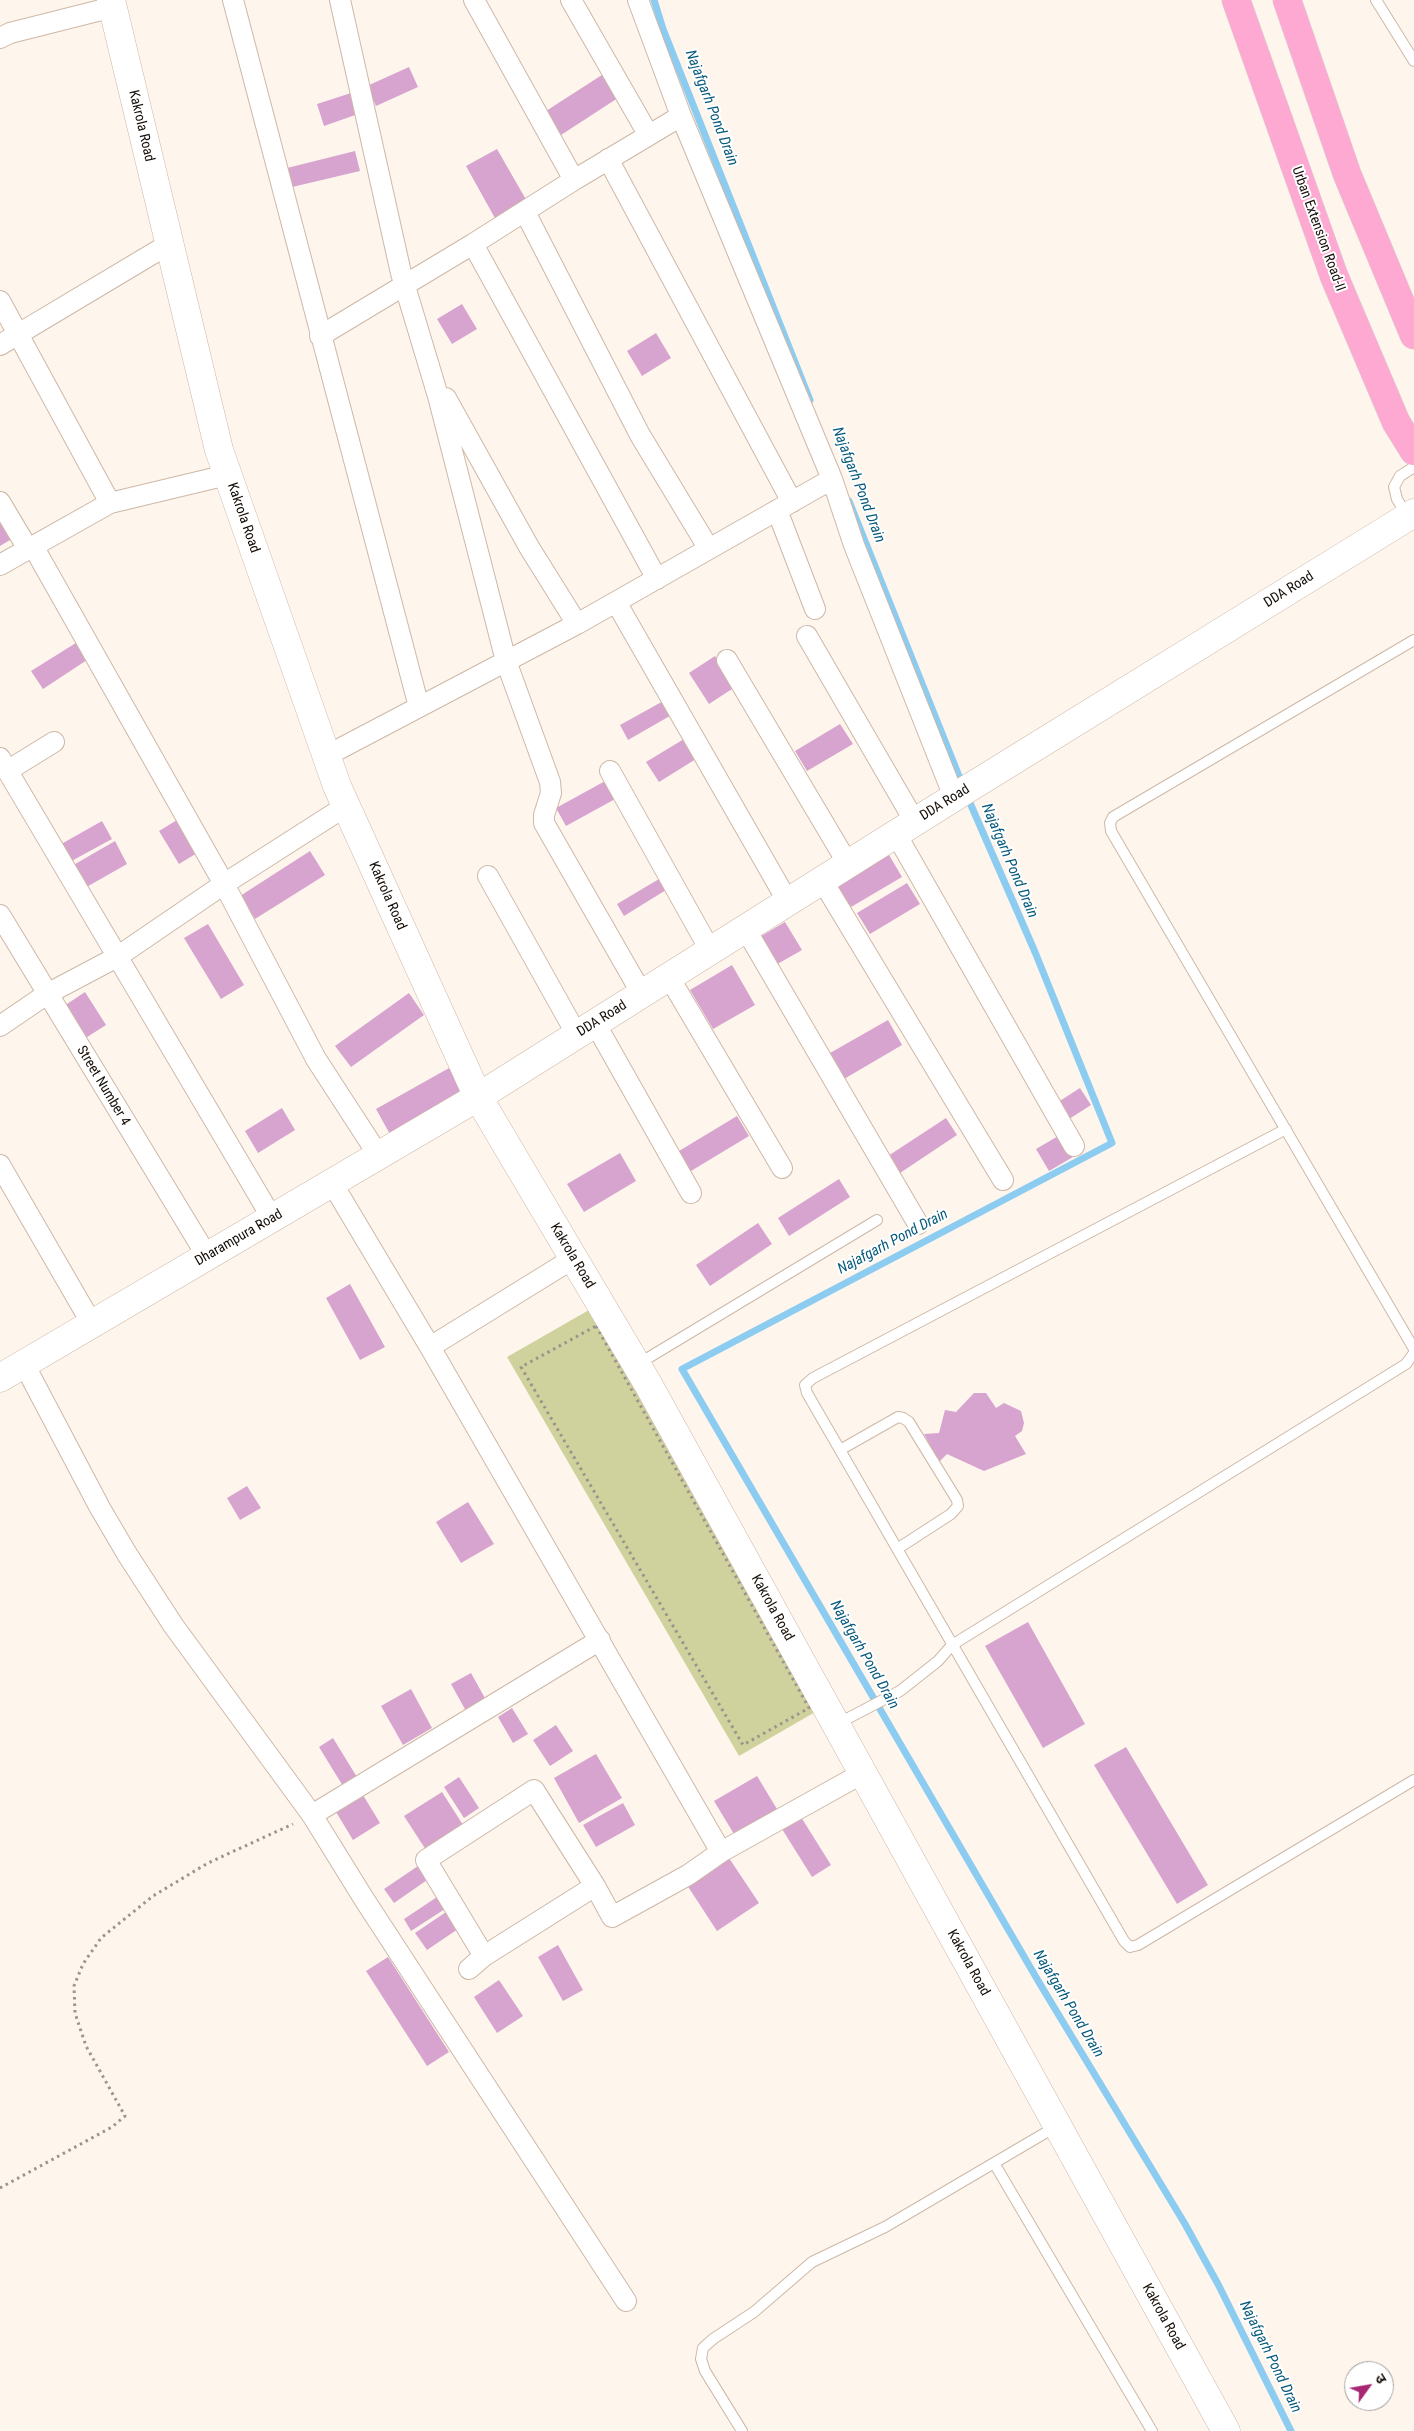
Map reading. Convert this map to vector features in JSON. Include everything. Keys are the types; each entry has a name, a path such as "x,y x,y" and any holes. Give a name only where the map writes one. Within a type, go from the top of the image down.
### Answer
{"highway":[{"name":"Urban Extension Road-II","path":"1236,0 1334,276 1396,422 1414,451"},
{"path":"1287,0 1347,174 1414,335"}],"street":[{"path":"233,0 419,707"},
{"path":"340,0 405,287 429,367 506,662 550,782 551,793 544,815 544,823 642,994"},
{"path":"474,0 574,180"},
{"path":"571,0 648,134"},
{"path":"638,0 681,116 832,479 854,545 964,791"},
{"path":"0,38 10,32 112,3"},
{"name":"Kakrola Road","path":"112,3 218,450 326,756 346,806 478,1097 637,1365 1226,2431"},
{"path":"320,336 405,287 648,134 681,116"},
{"path":"608,159 785,506 815,610"},
{"path":"525,212 640,435 709,549"},
{"path":"0,345 169,244"},
{"path":"473,244 657,578"},
{"path":"0,301 20,333 110,503"},
{"path":"429,367 529,547 577,624"},
{"path":"0,565 110,503 227,475"},
{"path":"326,756 577,624 832,479"},
{"path":"0,502 30,548 224,884 316,1059 379,1156"},
{"name":"DDA Road","path":"478,1097 964,791 1412,519"},
{"path":"616,602 788,902"},
{"path":"807,636 905,828 1074,1146"},
{"path":"727,660 848,864"},
{"path":"54,742 4,764 272,1218"},
{"path":"610,772 710,950"},
{"path":"0,1026 47,994 117,957 224,884 346,806"},
{"path":"488,876 691,1193"},
{"path":"822,880 1003,1180"},
{"name":"Street Number 4","path":"0,915 207,1256"},
{"path":"745,928 918,1224"},
{"path":"669,977 782,1168"},
{"name":"Dharampura Road","path":"0,1378 478,1097"},
{"path":"0,1165 92,1324"},
{"path":"332,1183 430,1347 721,1852"},
{"path":"430,1347 574,1258"},
{"path":"24,1364 100,1508 128,1554 174,1625 312,1815 626,2301"},
{"path":"312,1815 600,1640"},
{"path":"484,1956 426,1860 534,1790 595,1886 612,1917 688,1875 721,1852 863,1773"},
{"path":"469,1969 484,1956 595,1886"}],"lane":[{"path":"1376,0 1414,61"},
{"path":"1412,519 1397,499 1394,486 1400,476 1414,467"},
{"path":"1414,640 1122,812 1110,823 1111,831 1414,1349"},
{"path":"1286,1130 813,1378 805,1385 807,1393 952,1645 1124,1941 1130,1947 1138,1945 1414,1780"},
{"path":"637,1365 877,1220"},
{"path":"836,1724 900,1691 938,1661 952,1645 1406,1364 1414,1353"},
{"path":"840,1450 898,1417 903,1418 908,1422 957,1500 958,1506 951,1514 897,1549"},
{"path":"742,2431 705,2370 701,2359 702,2348 754,2312 812,2262 885,2227 1057,2126"},
{"path":"994,2163 1152,2431"}],"path":[{"path":"596,1326 808,1708 743,1745 521,1368 596,1326"},
{"path":"0,2188 18,2180 112,2127 125,2116 86,2046 75,2013 74,1986 83,1964 101,1938 153,1896 208,1863 312,1815"}],"green space":[{"path":"596,1306 817,1711 739,1756 507,1357"}],"building":[{"path":"409,67 418,87 376,106 367,86"},
{"path":"605,73 621,96 561,135 546,111"},
{"path":"351,93 358,114 324,126 317,104"},
{"path":"497,149 528,203 496,220 466,166"},
{"path":"355,151 360,171 288,188 283,169"},
{"path":"462,304 477,329 452,344 437,319"},
{"path":"656,333 671,358 642,376 627,351"},
{"path":"0,511 15,537 0,546"},
{"path":"79,641 90,658 43,689 31,671"},
{"path":"715,656 735,687 709,704 689,673"},
{"path":"667,699 675,713 628,740 620,725"},
{"path":"840,724 853,744 807,771 795,751"},
{"path":"684,739 696,759 659,782 646,762"},
{"path":"607,780 617,798 566,826 556,808"},
{"path":"182,817 202,850 179,864 159,831"},
{"path":"102,821 112,839 66,864 56,847"},
{"path":"115,841 127,864 83,889 70,867"},
{"path":"310,851 325,875 255,919 240,896"},
{"path":"889,855 902,877 851,907 837,885"},
{"path":"659,879 666,890 624,916 617,904"},
{"path":"907,883 920,904 870,934 857,913"},
{"path":"785,922 802,950 774,966 758,938"},
{"path":"208,924 244,985 221,999 184,938"},
{"path":"732,965 755,1005 713,1029 690,990"},
{"path":"85,992 106,1025 84,1039 64,1006"},
{"path":"409,993 424,1015 351,1067 335,1046"},
{"path":"888,1020 902,1045 844,1079 830,1053"},
{"path":"458,1063 473,1090 391,1136 376,1109"},
{"path":"1080,1088 1091,1105 1066,1121 1055,1104"},
{"path":"282,1108 295,1130 258,1153 245,1131"},
{"path":"737,1116 749,1136 686,1174 674,1154"},
{"path":"946,1118 957,1135 897,1175 885,1158"},
{"path":"1060,1135 1073,1157 1049,1171 1036,1149"},
{"path":"620,1153 636,1181 584,1212 567,1184"},
{"path":"839,1179 850,1197 789,1236 778,1218"},
{"path":"758,1223 772,1244 710,1286 696,1265"},
{"path":"350,1284 385,1347 360,1360 326,1298"},
{"path":"974,1393 986,1393 996,1408 1004,1403 1021,1411 1024,1423 1022,1431 1015,1436 1026,1454 984,1471 947,1454 939,1462 924,1434 939,1433 945,1410 956,1412"},
{"path":"247,1486 261,1508 240,1520 227,1498"},
{"path":"468,1502 494,1544 461,1563 436,1522"},
{"path":"1028,1622 1085,1724 1043,1748 985,1646"},
{"path":"471,1673 486,1700 466,1711 451,1684"},
{"path":"411,1689 432,1728 403,1745 381,1706"},
{"path":"512,1708 528,1734 513,1743 498,1717"},
{"path":"556,1725 573,1751 550,1766 533,1740"},
{"path":"333,1738 360,1782 346,1791 319,1747"},
{"path":"1126,1747 1208,1885 1177,1904 1094,1765"},
{"path":"596,1754 622,1798 579,1823 554,1778"},
{"path":"757,1776 780,1814 737,1839 714,1801"},
{"path":"459,1777 479,1808 464,1818 444,1787"},
{"path":"442,1792 463,1825 426,1850 404,1816"},
{"path":"363,1795 380,1823 353,1840 336,1812"},
{"path":"623,1803 635,1825 596,1847 583,1825"},
{"path":"801,1817 831,1865 812,1877 782,1829"},
{"path":"727,1855 759,1903 717,1931 685,1882"},
{"path":"421,1864 430,1878 394,1903 384,1889"},
{"path":"440,1895 448,1907 411,1931 404,1919"},
{"path":"449,1910 461,1927 427,1950 415,1933"},
{"path":"558,1945 583,1990 563,2001 538,1957"},
{"path":"388,1957 449,2052 427,2066 366,1971"},
{"path":"499,1980 523,2016 497,2033 474,1997"}],"waterway":[{"name":"Najafgarh Pond Drain","path":"654,0 663,29 810,400"},
{"name":"Najafgarh Pond Drain","path":"849,501 963,786"},
{"name":"Najafgarh Pond Drain","path":"967,796 1035,952 1112,1143 682,1369 1040,1984 1185,2224 1219,2286 1291,2431"}]}
